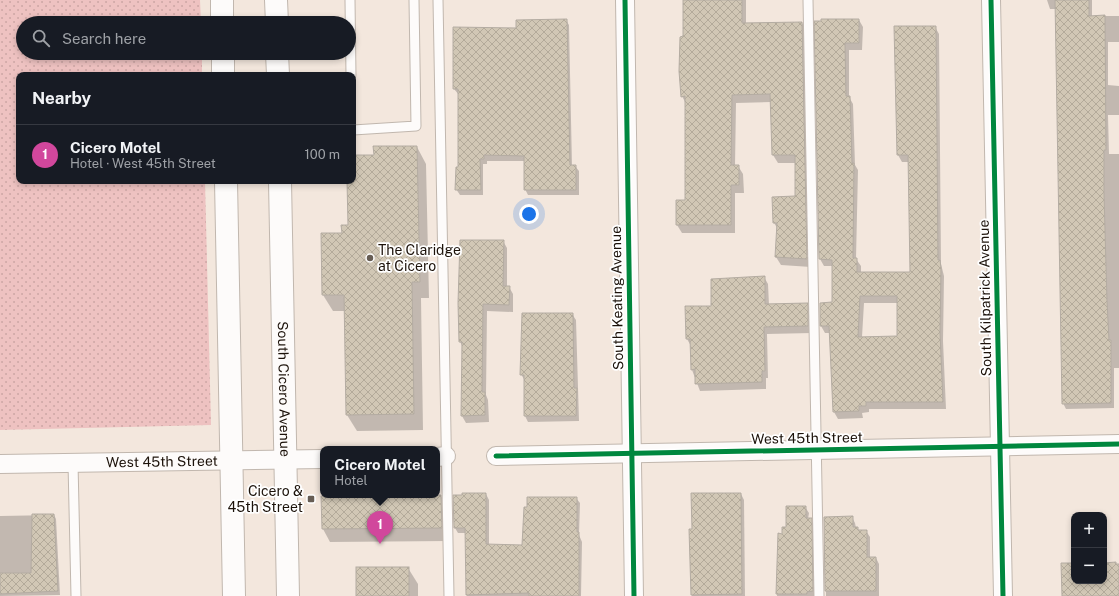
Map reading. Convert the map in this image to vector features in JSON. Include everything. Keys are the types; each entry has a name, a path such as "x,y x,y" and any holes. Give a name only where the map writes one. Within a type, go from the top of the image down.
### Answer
{"main road":[{"path":"222,0 222,16"},
{"path":"276,0 276,16"},
{"path":"223,60 223,72"},
{"path":"277,60 278,72"},
{"path":"226,184 234,596"},
{"name":"South Cicero Avenue","path":"280,184 288,596"}],"street":[{"name":"South Keating Avenue","path":"625,0 634,596"},
{"name":"South Kilpatrick Avenue","path":"991,0 1003,596"},
{"name":"West 45th Street","path":"496,456 1119,444"},
{"name":"West 45th Street","path":"0,464 320,459"}],"lane":[{"path":"350,0 350,16"},
{"path":"356,130 416,126 414,0"},
{"path":"438,0 442,456 449,596"},
{"path":"808,0 820,596"},
{"path":"351,60 351,72"},
{"path":"74,463 76,596"}],"shaded area":[{"path":"0,0 200,0 201,16 16,16 16,60 202,60 202,72 16,72 16,184 205,184 211,425 0,430"}],"building":[{"path":"683,0 742,0 742,23 802,22 807,259 775,257 777,223 773,223 772,197 795,196 795,155 772,155 770,94 732,95 731,165 739,165 739,185 731,185 731,225 676,225 676,200 685,200 685,96 681,97 679,71 680,37 683,36"},
{"path":"1055,0 1089,0 1089,16 1105,15 1106,150 1104,150 1104,193 1107,301 1109,340 1111,340 1111,403 1062,404"},
{"path":"567,19 570,165 576,165 576,190 524,190 524,156 484,155 484,159 480,159 481,190 455,190 456,167 458,167 458,89 453,89 453,27 516,28 516,20"},
{"path":"821,19 859,19 859,43 845,43 846,96 850,96 852,163 854,163 853,258 857,258 857,272 910,272 908,155 897,155 894,26 936,26 938,260 940,260 941,268 940,333 943,402 866,402 866,406 859,406 859,411 833,412 829,326 820,326 820,303 832,302 832,260 819,259 814,21 821,21","holes":["860,296 897,296 897,336 858,337"]},
{"name":"The Claridge at Cicero","path":"373,146 417,146 420,282 412,282 414,414 346,415 344,295 322,295 321,233 342,233 341,225 348,225 347,184 356,184 356,155 374,155"},
{"path":"460,240 504,240 503,286 510,286 509,305 483,304 482,392 485,392 485,415 461,416 462,342 459,342 458,303"},
{"path":"765,276 765,304 808,303 808,326 764,327 765,371 762,371 762,382 695,384 695,369 691,370 690,339 686,339 685,306 711,306 711,279"},
{"path":"522,313 573,313 574,388 577,388 576,416 524,416 524,375 520,375"},
{"path":"462,493 486,493 486,544 522,545 524,507 527,507 527,497 577,497 577,532 579,532 579,596 529,596 529,593 466,595 465,528 454,528 453,495 462,495"},
{"path":"691,493 741,493 742,594 691,595 689,529 692,529"},
{"path":"440,495 442,528 322,529 321,498 440,498"},
{"path":"786,506 806,506 806,518 812,518 813,591 807,592 807,594 776,594 778,533 782,534 782,527 786,527"},
{"path":"32,514 54,514 58,591 0,594 0,573 31,573"},
{"path":"853,516 853,527 858,527 858,530 867,530 867,557 876,557 876,591 825,591 824,517"},
{"path":"1116,562 1116,564 1119,564 1119,596 1062,596 1061,563 1071,563 1071,584 1107,584 1107,563"},
{"path":"356,567 409,567 409,596 356,596"}],"cycle path":[{"path":"625,0 634,596"},
{"path":"991,0 1003,596"},
{"path":"496,456 1119,444"}],"place":[{"name":"The Claridge at Cicero","path":"370,258"},
{"name":"Cicero & 45th Street","path":"311,499"},
{"name":"Cicero Motel","path":"380,544"}]}
